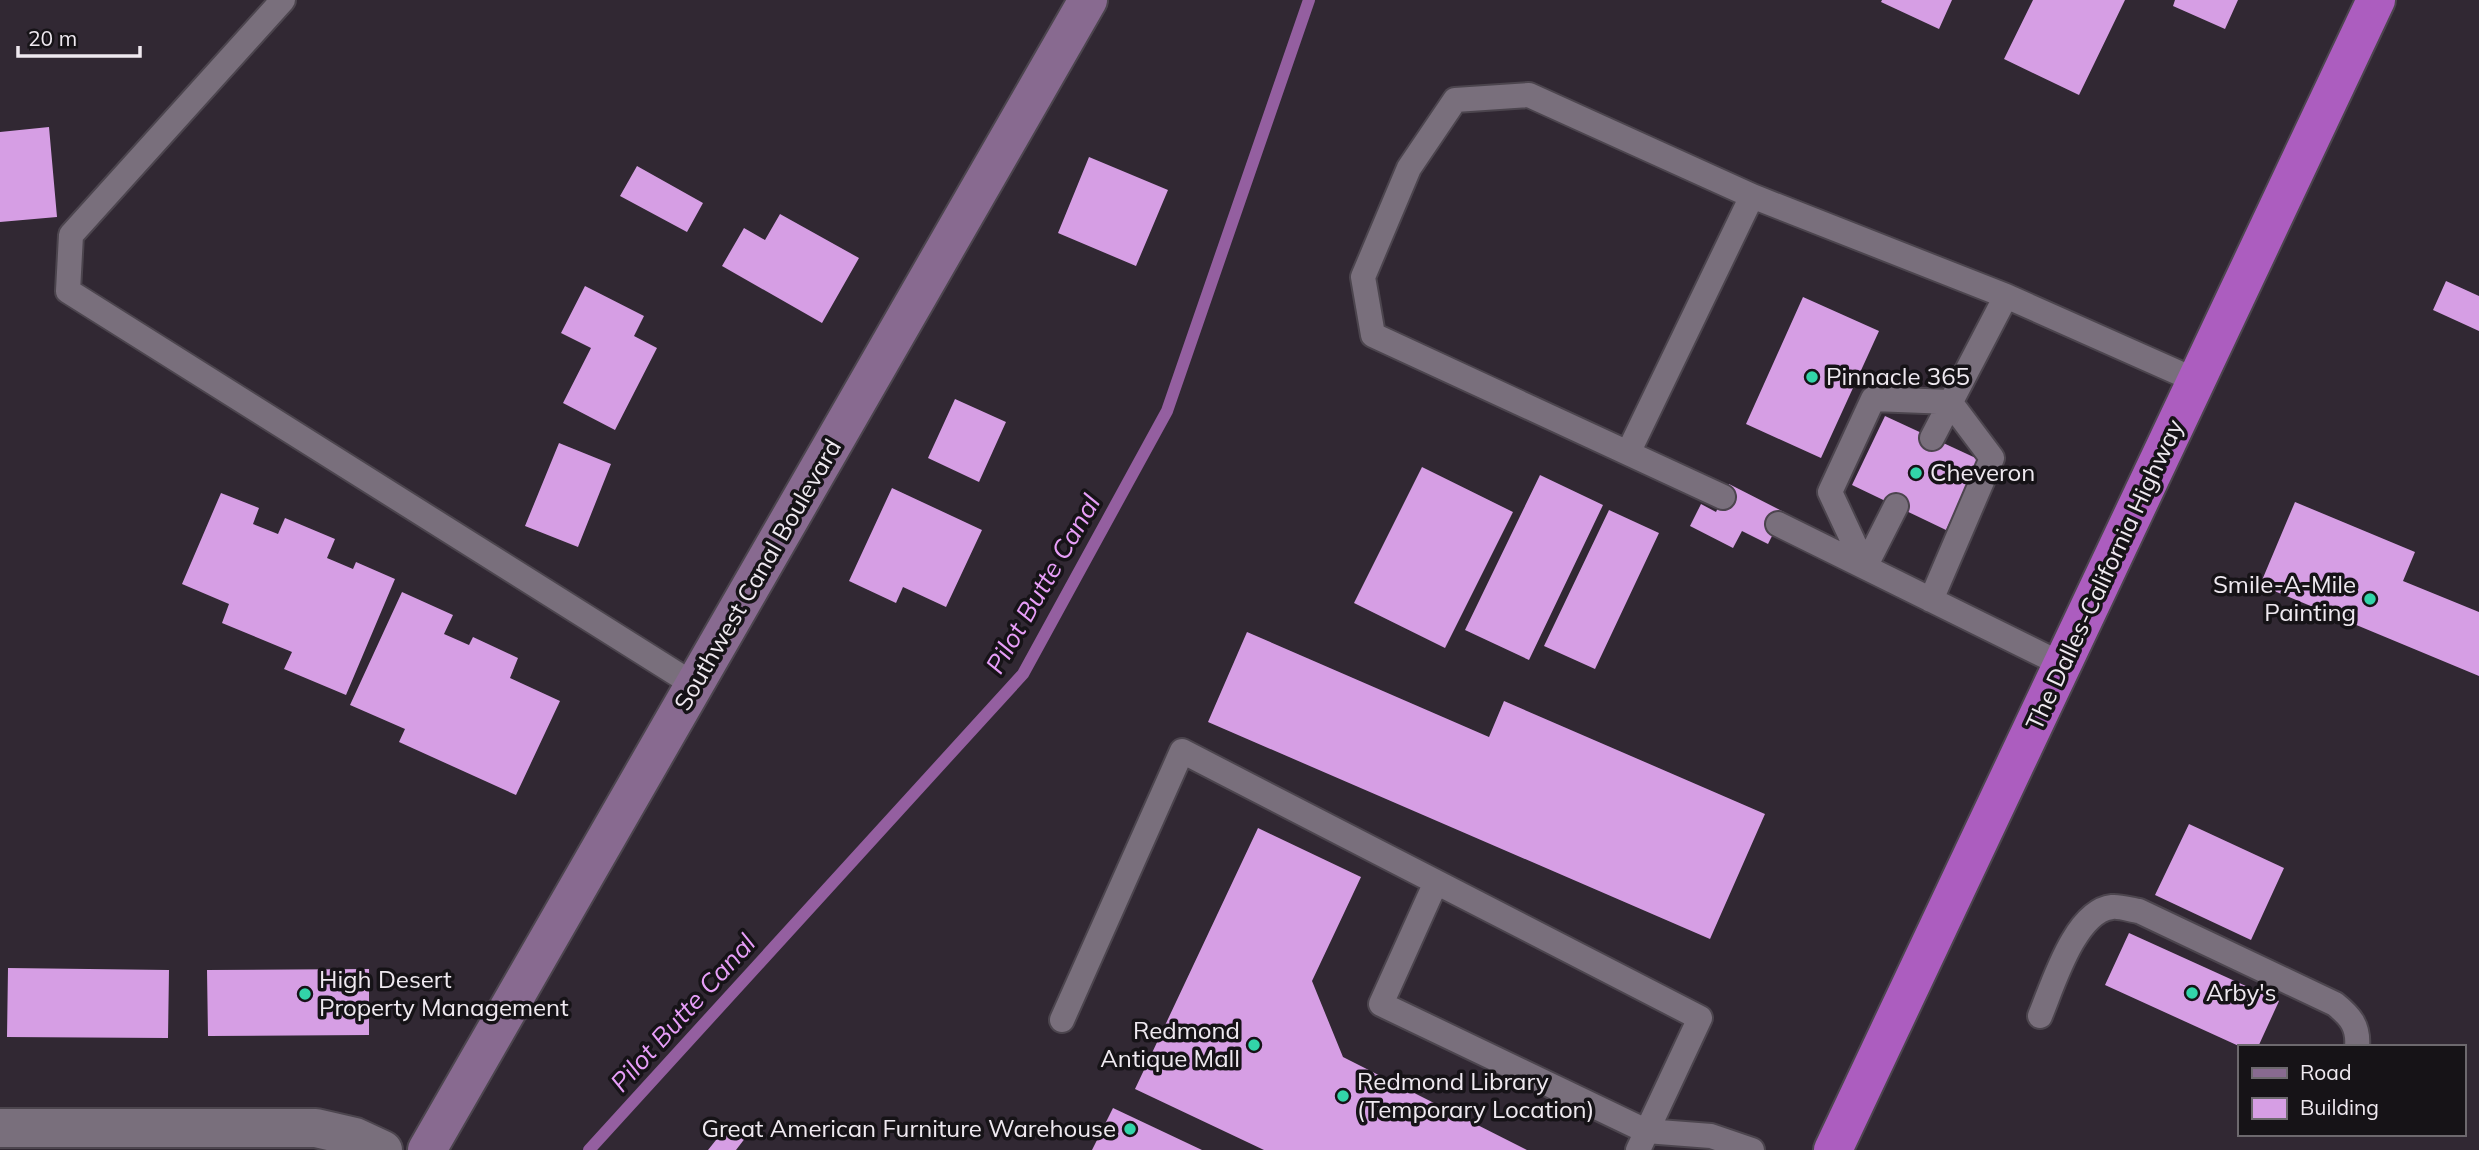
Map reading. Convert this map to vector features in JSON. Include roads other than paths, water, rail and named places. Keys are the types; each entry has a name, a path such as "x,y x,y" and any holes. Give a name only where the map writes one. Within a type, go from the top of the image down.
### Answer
{"highway":[{"name":"The Dalles-California Highway","path":"1833,1150 2376,0"}],"main road":[{"name":"Southwest Canal Boulevard","path":"427,1150 696,686 923,286 1074,5"}],"street":[{"path":"8,1135 316,1128 355,1137 383,1150"}],"lane":[{"path":"283,0 71,235 68,291 696,686"},
{"path":"1723,497 1373,335 1363,277 1409,168 1455,100 1529,95 1752,196 2006,296 2197,381"},
{"path":"1628,453 1752,196"},
{"path":"1932,438 2006,296"},
{"path":"1865,567 1830,492 1873,399 1950,402"},
{"path":"1931,600 1993,458 1950,402"},
{"path":"1865,567 1896,506"},
{"path":"1778,524 2063,665"},
{"path":"1062,1020 1182,751 1700,1018 1642,1140"},
{"path":"1436,882 1381,1004 1661,1150"},
{"path":"2040,1016 2078,929 2092,915 2112,907 2139,911 2335,1004 2351,1017 2358,1035 2357,1045"},
{"path":"1642,1140 1711,1136 1752,1150"}],"waterway":[{"name":"Pilot Butte Canal","path":"589,1150 1023,674 1167,411 1309,0"}],"place":[{"name":"Pinnacle 365","path":"1812,377"},
{"name":"Cheveron","path":"1916,473"},
{"name":"Smile-A-Mile Painting","path":"2370,599"},
{"name":"Arby's","path":"2192,993"},
{"name":"High Desert Property Management","path":"305,994"},
{"name":"Redmond Antique Mall","path":"1254,1045"},
{"name":"Redmond Library (Temporary Location)","path":"1343,1096"},
{"name":"Great American Furniture Warehouse","path":"1130,1129"}]}
